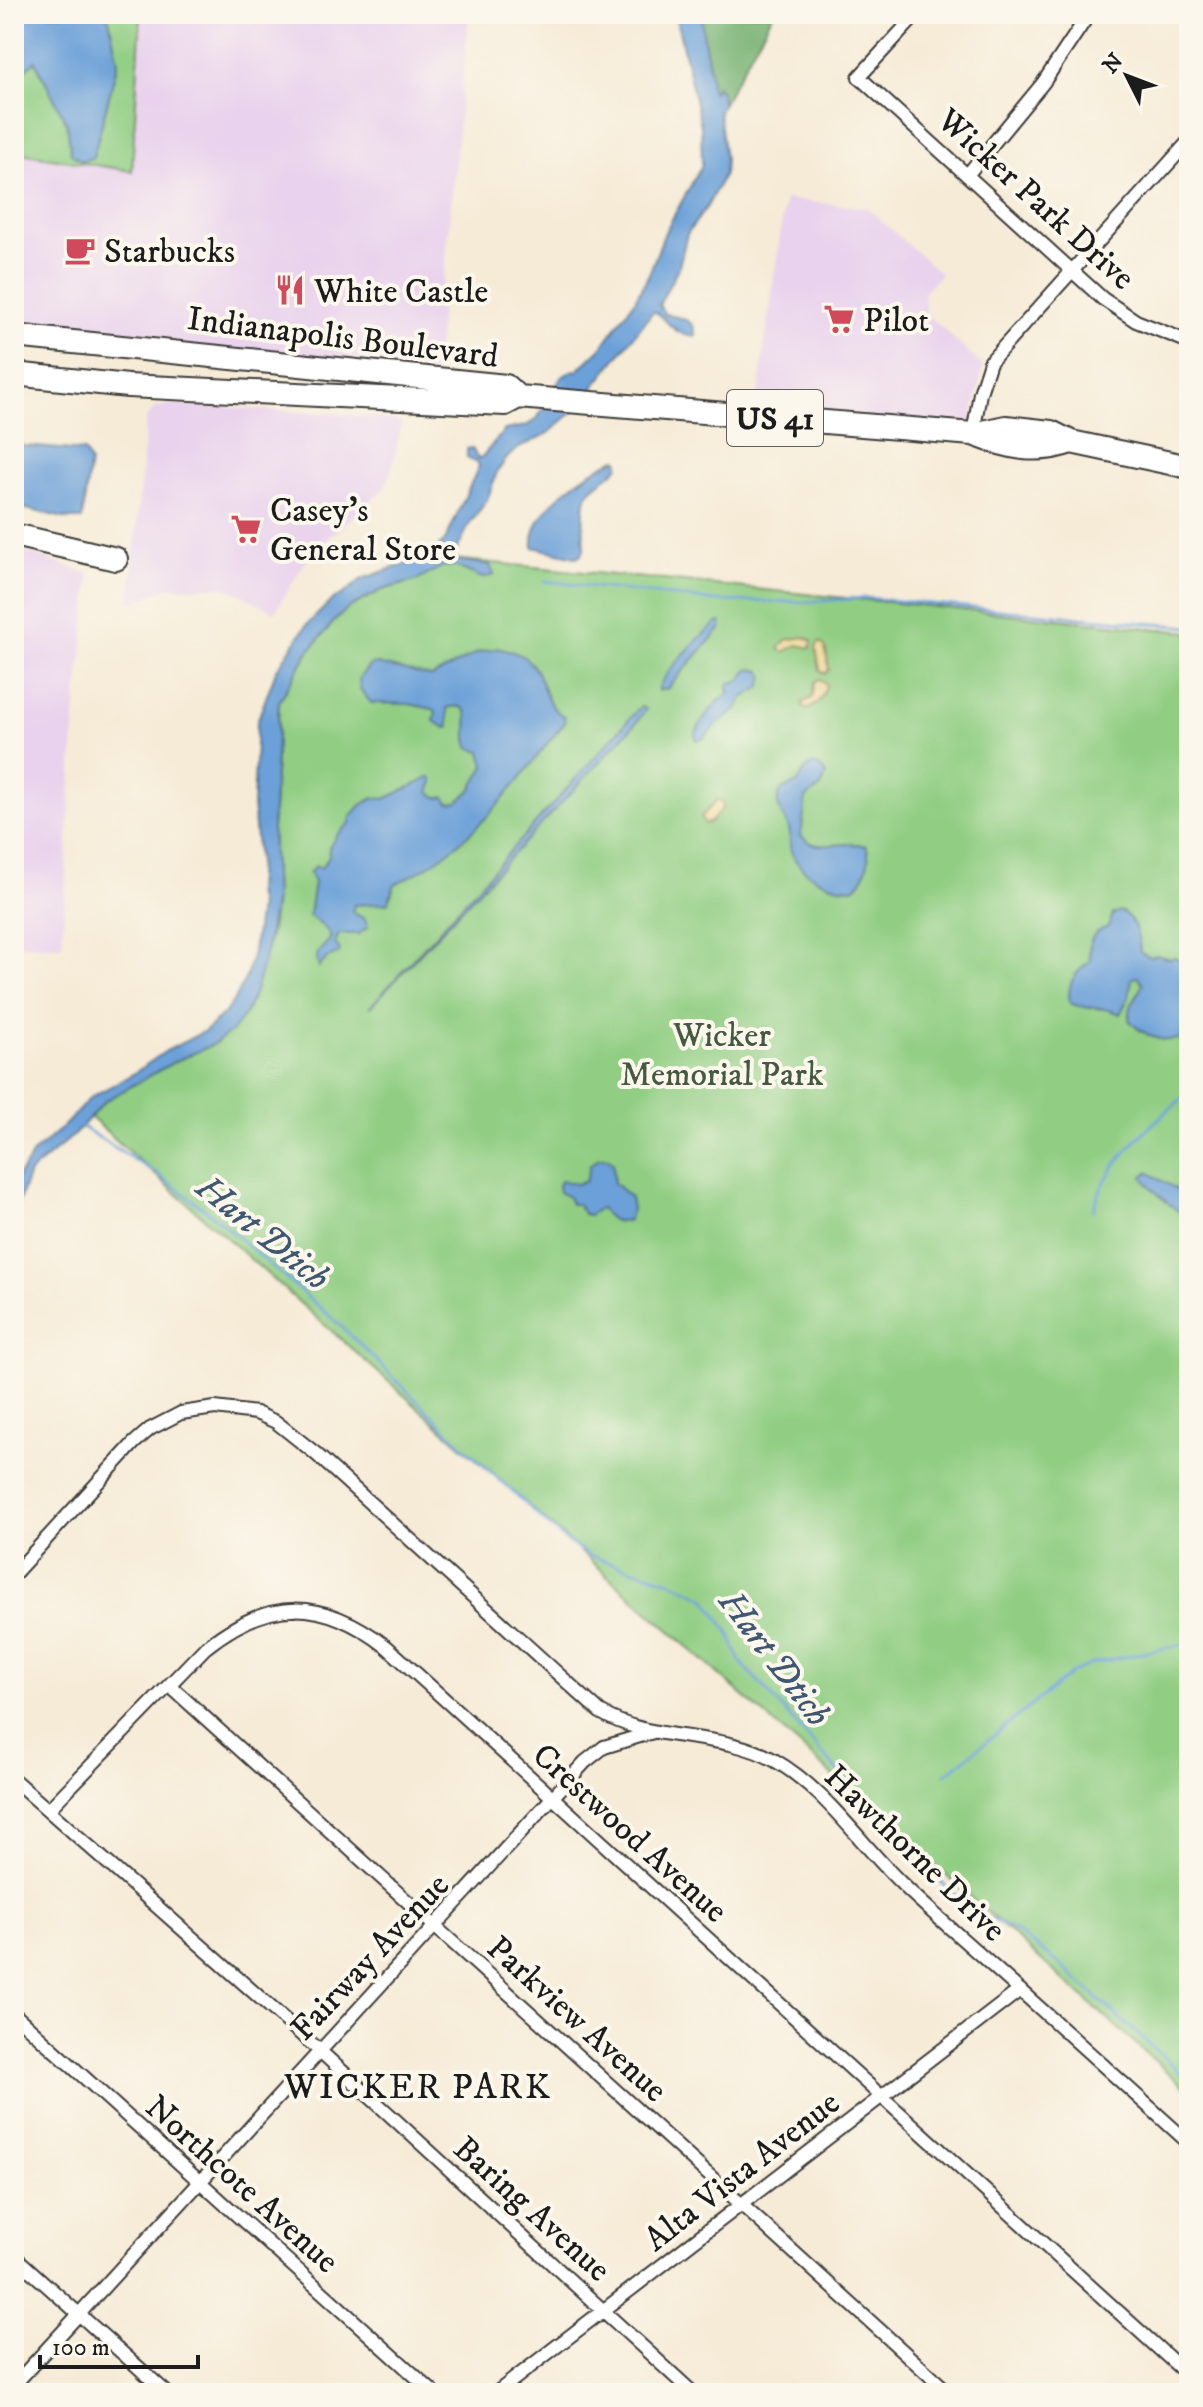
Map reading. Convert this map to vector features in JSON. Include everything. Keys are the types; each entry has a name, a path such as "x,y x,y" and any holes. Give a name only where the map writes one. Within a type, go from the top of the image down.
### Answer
{"highway":[{"name":"Indianapolis Boulevard","path":"14,336 506,386 518,397"},
{"name":"Indianapolis Boulevard","path":"14,374 128,386 505,404 518,397 973,434 1004,446 1050,450 1071,442 1189,467"},
{"path":"14,535 116,559"}],"street":[{"name":"Wicker Park Drive","path":"917,14 859,77 1121,311 1161,333 1189,342"},
{"path":"968,174 1043,83 1089,14"},
{"path":"973,434 980,393 990,362 1189,141"},
{"name":"Hawthorne Drive","path":"14,1574 134,1443 166,1419 181,1413 215,1408 256,1413 276,1422 315,1453 600,1712 613,1720 653,1732 691,1736 755,1751 791,1771 826,1801 902,1884 1189,2143"},
{"name":"Crestwood Avenue","path":"48,1810 205,1648 232,1626 269,1613 302,1609 327,1613 350,1622 387,1647 1189,2376"},
{"name":"Parkview Avenue","path":"169,1685 949,2393"},
{"name":"Fairway Avenue","path":"14,2385 585,1762 604,1747 653,1732"},
{"path":"14,1780 48,1810"},
{"name":"Baring Avenue","path":"48,1810 320,2051 693,2393"},
{"name":"Alta Vista Avenue","path":"496,2393 1020,1990"},
{"name":"Northcote Avenue","path":"14,2014 434,2393"},
{"path":"14,2256 167,2393"}],"shaded area":[{"path":"141,14 469,14 435,373 124,340 14,318 14,152 132,171"},
{"path":"785,199 867,208 941,274 924,292 926,313 983,366 970,429 755,414"},
{"path":"171,404 366,416 402,422 384,489 310,554 275,612 226,587 169,588 130,603 146,418 155,408"},
{"path":"14,547 90,575 75,716 62,946 14,944"}],"green space":[{"path":"14,14 141,14 132,171 14,152"},
{"path":"702,14 773,14 722,105 721,91 716,86 713,92 711,89"},
{"name":"Wicker Memorial Park","path":"454,559 1189,632 1189,2091 89,1116 105,1100 212,1045 254,994 271,932 275,899 272,828 279,702 308,652 350,607 382,590 418,580"}],"sand":[{"path":"804,637 812,640 811,648 797,645 784,652 779,649 786,640"},
{"path":"819,642 825,646 829,669 825,674 820,670 816,648"},
{"path":"820,679 826,684 823,695 809,709 803,708 802,703 812,698 815,682"},
{"path":"717,800 722,802 723,808 711,822 705,824 701,817"}],"water":[{"path":"14,14 103,14 109,19 118,62 93,158 82,161 71,154 67,124 35,61 23,72 21,86 14,87"},
{"path":"669,14 702,14 711,89 713,92 716,86 721,91 719,111 724,174 708,205 687,234 679,266 659,305 665,314 690,322 695,336 679,332 656,312 652,313 578,407 549,433 508,457 497,472 487,500 469,525 454,556 455,560 490,565 494,575 482,578 457,567 443,566 418,580 382,590 350,607 308,652 279,702 272,828 275,899 264,961 245,1014 231,1032 212,1045 176,1061 105,1101 74,1135 29,1173 17,1207 14,1227 14,1183 34,1152 91,1097 205,1031 224,1014 246,977 259,907 253,804 257,722 276,671 306,626 333,599 362,579 428,556 445,541 479,466 467,458 467,449 472,448 477,458 481,458 505,430 526,426 537,419 561,378 573,370 577,371 601,348 635,300 665,232 702,165 701,126 677,22"},
{"path":"14,445 84,451 90,462 82,519 68,519 14,506"},
{"path":"616,459 619,466 592,488 586,497 584,550 581,555 575,557 533,547 534,533 550,506 590,473"},
{"path":"719,622 722,623 721,628 667,689 658,691 667,674 684,654"},
{"path":"499,648 521,655 531,663 551,704 564,716 565,723 502,801 460,842 395,884 388,903 354,905 352,912 365,919 368,927 359,934 339,934 335,943 340,950 338,954 327,958 319,967 318,953 331,937 309,915 314,882 309,873 316,866 321,868 329,857 329,848 350,823 351,817 361,805 374,798 385,799 431,777 433,782 429,792 439,798 445,797 449,803 458,802 471,790 485,766 481,752 469,746 467,741 467,720 463,709 447,708 449,727 446,728 434,721 436,711 433,709 409,704 371,703 360,689 359,678 370,665 377,664 432,677 477,653"},
{"path":"752,669 761,671 764,676 761,687 743,698 736,711 718,723 704,738 697,740 695,734 705,717 729,694 728,684 741,680"},
{"path":"641,706 646,709 636,723 369,1008"},
{"path":"814,764 824,770 826,776 821,787 806,798 801,836 816,844 866,846 866,869 861,881 853,888 835,886 808,873 791,851 789,829 780,809 779,796 783,789 798,782 806,769"},
{"path":"1120,911 1133,923 1140,952 1149,957 1174,957 1189,966 1189,1034 1165,1040 1141,1031 1129,1020 1131,1006 1143,984 1138,977 1132,978 1129,997 1120,1014 1070,1003 1069,990 1080,969 1090,961 1089,949 1094,935 1108,927 1113,914"},
{"path":"599,1158 613,1162 614,1183 630,1197 632,1210 628,1220 616,1221 600,1208 589,1215 584,1214 577,1204 571,1204 568,1197 559,1192 561,1180 576,1184 586,1181 590,1165"},
{"path":"1148,1172 1189,1197 1189,1212 1179,1212 1167,1203 1145,1180 1143,1176"}],"waterway":[{"path":"545,581 715,601 804,602 865,598 1189,627"},
{"path":"1093,1211 1099,1193 1119,1160 1145,1131 1189,1093"},
{"name":"Hart Dtich","path":"79,1125 156,1173 215,1217 339,1324 461,1444 563,1538 587,1555 670,1581 705,1598 729,1633 740,1661 848,1782 894,1841 959,1898 984,1916 1014,1930 1057,1962 1189,2080"},
{"path":"946,1774 1073,1672 1091,1664 1189,1643"}],"place":[{"name":"Starbucks","path":"80,250"},
{"name":"White Castle","path":"290,290"},
{"name":"Pilot","path":"839,319"},
{"name":"Casey's General Store","path":"246,529"}],"district":[{"name":"WICKER PARK","path":"418,2085"}]}
